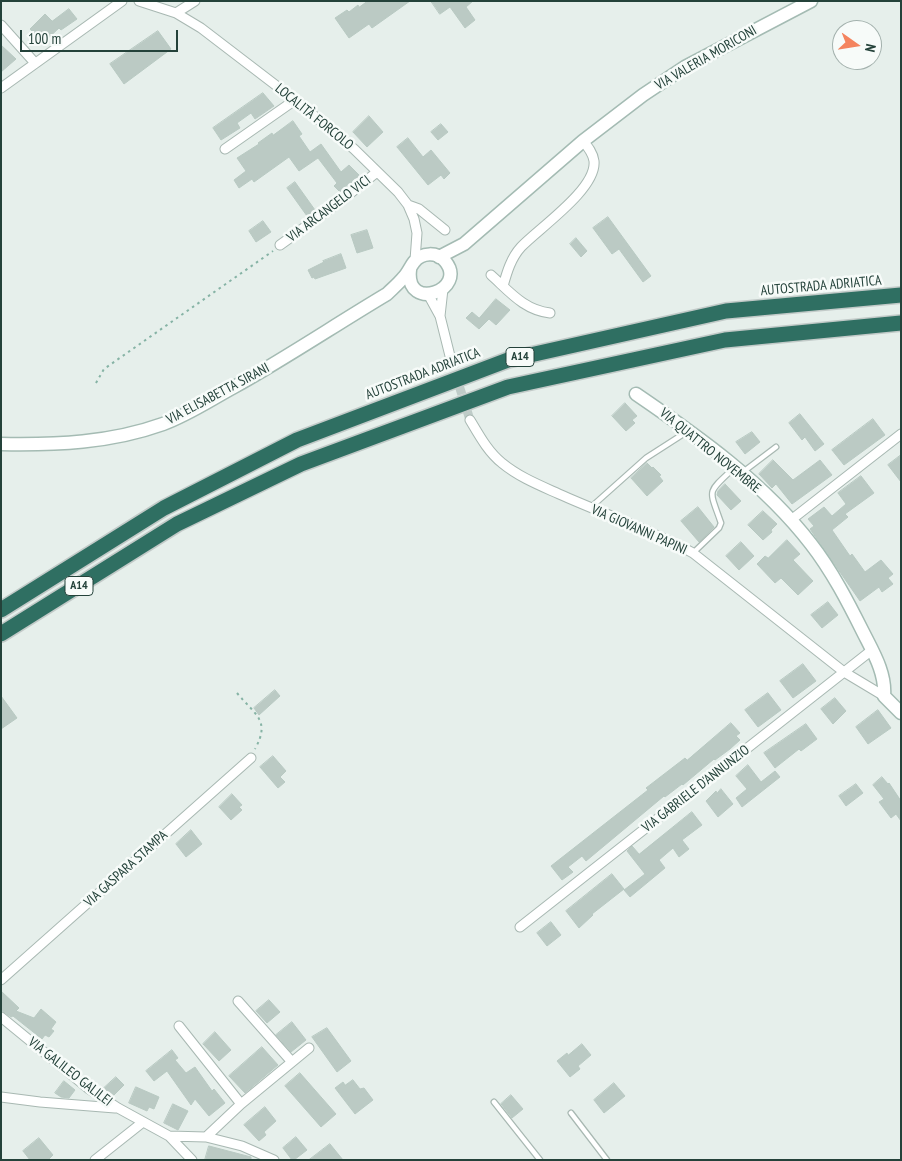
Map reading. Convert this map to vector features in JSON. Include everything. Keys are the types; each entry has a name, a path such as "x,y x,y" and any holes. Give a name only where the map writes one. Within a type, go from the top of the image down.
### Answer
{"highway":[{"name":"AUTOSTRADA ADRIATICA","path":"1,610 164,508 296,440 508,360 726,311 901,295"},
{"name":"A14","path":"1,634 177,524 301,464 508,387 725,340 901,323"}],"main road":[{"name":"VIA VALERIA MORICONI","path":"449,268 464,244 583,141 643,95 685,67 811,1"},
{"name":"VIA VALERIA MORICONI","path":"435,256 464,244"},
{"path":"425,254 435,256 449,268 449,279 439,292 422,292 410,282 413,265 425,254"},
{"name":"VIA ELISABETTA SIRANI","path":"1,444 60,445 120,436 162,424 194,410 268,368 386,294 413,265"},
{"name":"VIA ELISABETTA SIRANI","path":"386,294 406,290 422,292"},
{"name":"VIA QUATTRO NOVEMBRE","path":"636,394 689,430 739,470 791,520 811,544 828,568 853,611 872,650 883,676 884,696"},
{"path":"884,696 901,713"}],"street":[{"path":"1,88 122,1"},
{"name":"LOCALITÀ FORCOLO","path":"139,1 176,13 201,28 295,100 354,150 398,192 408,205 419,209 445,230"},
{"path":"176,13 195,1"},
{"path":"1,25 35,63"},
{"path":"225,149 295,100"},
{"path":"503,286 510,264 520,248 582,191 592,175 594,162 590,149 583,141"},
{"name":"VIA ARCANGELO VICI","path":"280,245 337,204 377,172"},
{"path":"408,205 424,246 435,256"},
{"path":"413,265 418,233"},
{"path":"491,275 525,305 537,312 550,313"},
{"path":"443,289 440,316 451,360"},
{"path":"422,292 440,316"},
{"name":"VIA GIOVANNI PAPINI","path":"470,420 483,442 501,462 524,478 590,508 667,539 693,553 844,672 884,696"},
{"path":"791,520 901,434"},
{"name":"VIA GABRIELE D'ANNUNZIO","path":"520,928 872,650"},
{"name":"VIA GASPARA STAMPA","path":"1,980 251,758"},
{"path":"238,1001 292,1062"},
{"name":"VIA GALILEO GALILEI","path":"1,1017 89,1089 118,1108 169,1136 192,1160"},
{"path":"179,1026 241,1104"},
{"path":"206,1137 241,1104 309,1048"},
{"path":"1,1097 118,1108"},
{"path":"95,1160 143,1122"},
{"path":"169,1136 206,1137 242,1146 274,1160"}],"lane":[{"path":"590,508 646,458 689,430"},
{"path":"693,553 720,528 721,524 711,494 713,487 776,447"},
{"path":"494,1102 540,1160"},
{"path":"571,1114 607,1160"}],"path":[{"path":"96,383 104,369 246,271 280,245"},
{"path":"237,693 261,722 263,728 262,737 251,758"}],"building":[{"path":"368,1 410,1 372,28 369,24 349,38 335,18 347,10 349,12 358,5 359,7"},
{"path":"431,1 473,1 466,7 475,20 465,28 450,7 440,14"},
{"path":"69,9 77,19 61,30 59,28 43,43 30,29 45,14 52,21"},
{"path":"158,31 171,49 124,84 110,64"},
{"path":"1,45 16,59 1,72"},
{"path":"263,93 274,106 255,119 251,113 237,123 240,128 221,140 213,128"},
{"path":"369,116 383,132 367,147 353,132"},
{"path":"293,121 302,134 299,136 310,152 321,144 341,172 349,165 361,177 341,193 334,186 337,183 318,158 299,171 289,157 254,182 252,179 239,188 234,180 246,171 237,158 272,133 273,135"},
{"path":"441,124 448,132 438,140 431,132"},
{"path":"408,138 423,157 431,150 450,173 444,179 441,175 428,185 397,147"},
{"path":"295,182 315,210 307,216 287,188"},
{"path":"608,217 651,276 643,282 619,249 612,254 593,228"},
{"path":"263,221 271,232 256,242 249,231"},
{"path":"367,230 373,248 357,253 351,235"},
{"path":"576,238 587,251 581,257 570,244"},
{"path":"341,254 346,268 315,279 314,277 312,278 308,270 323,261"},
{"path":"496,299 510,310 496,325 489,319 479,329 466,318 472,312 479,318"},
{"path":"625,403 637,416 632,420 635,423 626,431 612,416"},
{"path":"800,414 824,444 815,451 805,437 802,440 789,423"},
{"path":"873,419 885,435 844,465 832,450"},
{"path":"752,432 760,442 745,454 736,442"},
{"path":"901,455 901,482 888,465"},
{"path":"773,460 793,480 820,460 832,475 792,504 776,484 772,488 759,474"},
{"path":"647,463 661,475 659,476 663,481 647,496 631,478"},
{"path":"861,476 874,493 845,514 848,517 832,530 850,556 852,554 865,572 881,560 893,574 888,578 893,584 882,592 879,587 860,601 810,529 814,526 808,519 824,507 832,516 846,504 838,493"},
{"path":"725,484 741,501 731,510 717,495 718,491"},
{"path":"698,507 714,527 699,542 681,521"},
{"path":"763,511 777,524 771,530 772,532 763,540 748,525"},
{"path":"787,540 800,554 793,560 813,581 798,595 781,578 775,583 757,564 765,556 768,558"},
{"path":"741,542 754,556 739,570 726,556"},
{"path":"828,602 838,615 822,628 811,615"},
{"path":"803,664 816,681 793,698 780,681"},
{"path":"275,690 280,696 259,715 254,708"},
{"path":"768,693 781,710 758,727 745,710"},
{"path":"1,696 17,718 1,729"},
{"path":"835,698 846,711 833,724 821,709"},
{"path":"878,710 891,728 868,744 856,727"},
{"path":"731,723 740,733 736,736 740,740 683,785 664,796 586,861 582,856 568,867 573,872 562,880 551,866 648,790 646,788 685,758 687,760"},
{"path":"806,724 817,739 801,751 799,749 775,768 764,753"},
{"path":"273,756 286,771 280,777 285,782 278,788 260,767"},
{"path":"748,765 761,782 775,771 780,777 742,807 736,798 747,789 736,776"},
{"path":"882,777 889,783 901,801 901,821 896,814 891,818 879,802 884,799 873,785"},
{"path":"856,784 863,793 846,806 839,796"},
{"path":"721,789 733,804 718,817 706,801 716,791 717,793"},
{"path":"232,794 242,805 239,807 242,810 231,820 219,807"},
{"path":"692,812 702,825 682,840 689,849 679,857 673,848 659,860 665,868 630,897 624,890 645,874 627,851 632,846 639,854"},
{"path":"191,830 202,844 186,857 176,844"},
{"path":"612,874 624,889 592,914 579,928 566,911"},
{"path":"551,922 561,935 547,946 537,933"},
{"path":"1,991 19,1008 16,1011 34,1018 41,1009 56,1022 51,1029 54,1031 49,1037 45,1035 42,1039 13,1016 11,1017 1,1010"},
{"path":"269,1000 280,1012 267,1023 256,1011"},
{"path":"292,1022 306,1040 291,1052 276,1035"},
{"path":"327,1028 351,1061 337,1072 312,1037"},
{"path":"215,1032 231,1050 219,1061 203,1044"},
{"path":"582,1044 591,1055 578,1066 580,1069 570,1077 557,1061"},
{"path":"262,1047 278,1065 245,1093 229,1076"},
{"path":"172,1050 178,1058 175,1060 186,1073 195,1067 212,1091 214,1089 225,1103 209,1116 195,1099 191,1105 167,1071 154,1081 146,1071"},
{"path":"300,1073 336,1114 321,1127 285,1086"},
{"path":"116,1077 124,1085 113,1096 104,1088"},
{"path":"353,1080 360,1089 364,1088 373,1100 355,1114 335,1088 343,1082 345,1085"},
{"path":"64,1081 75,1090 69,1098 61,1097 55,1093"},
{"path":"614,1083 625,1096 604,1113 594,1100"},
{"path":"136,1087 159,1097 154,1109 149,1107 147,1111 129,1103"},
{"path":"511,1095 523,1109 512,1118 501,1104"},
{"path":"173,1104 188,1111 178,1130 164,1123"},
{"path":"265,1107 276,1121 264,1132 266,1135 259,1141 244,1125"},
{"path":"296,1137 307,1150 292,1160 283,1148"},
{"path":"39,1138 53,1155 48,1160 30,1160 23,1151"},
{"path":"330,1144 343,1160 309,1160"},
{"path":"209,1146 251,1157 251,1160 205,1160"}],"tunnel":[{"path":"451,360 470,420"}]}
